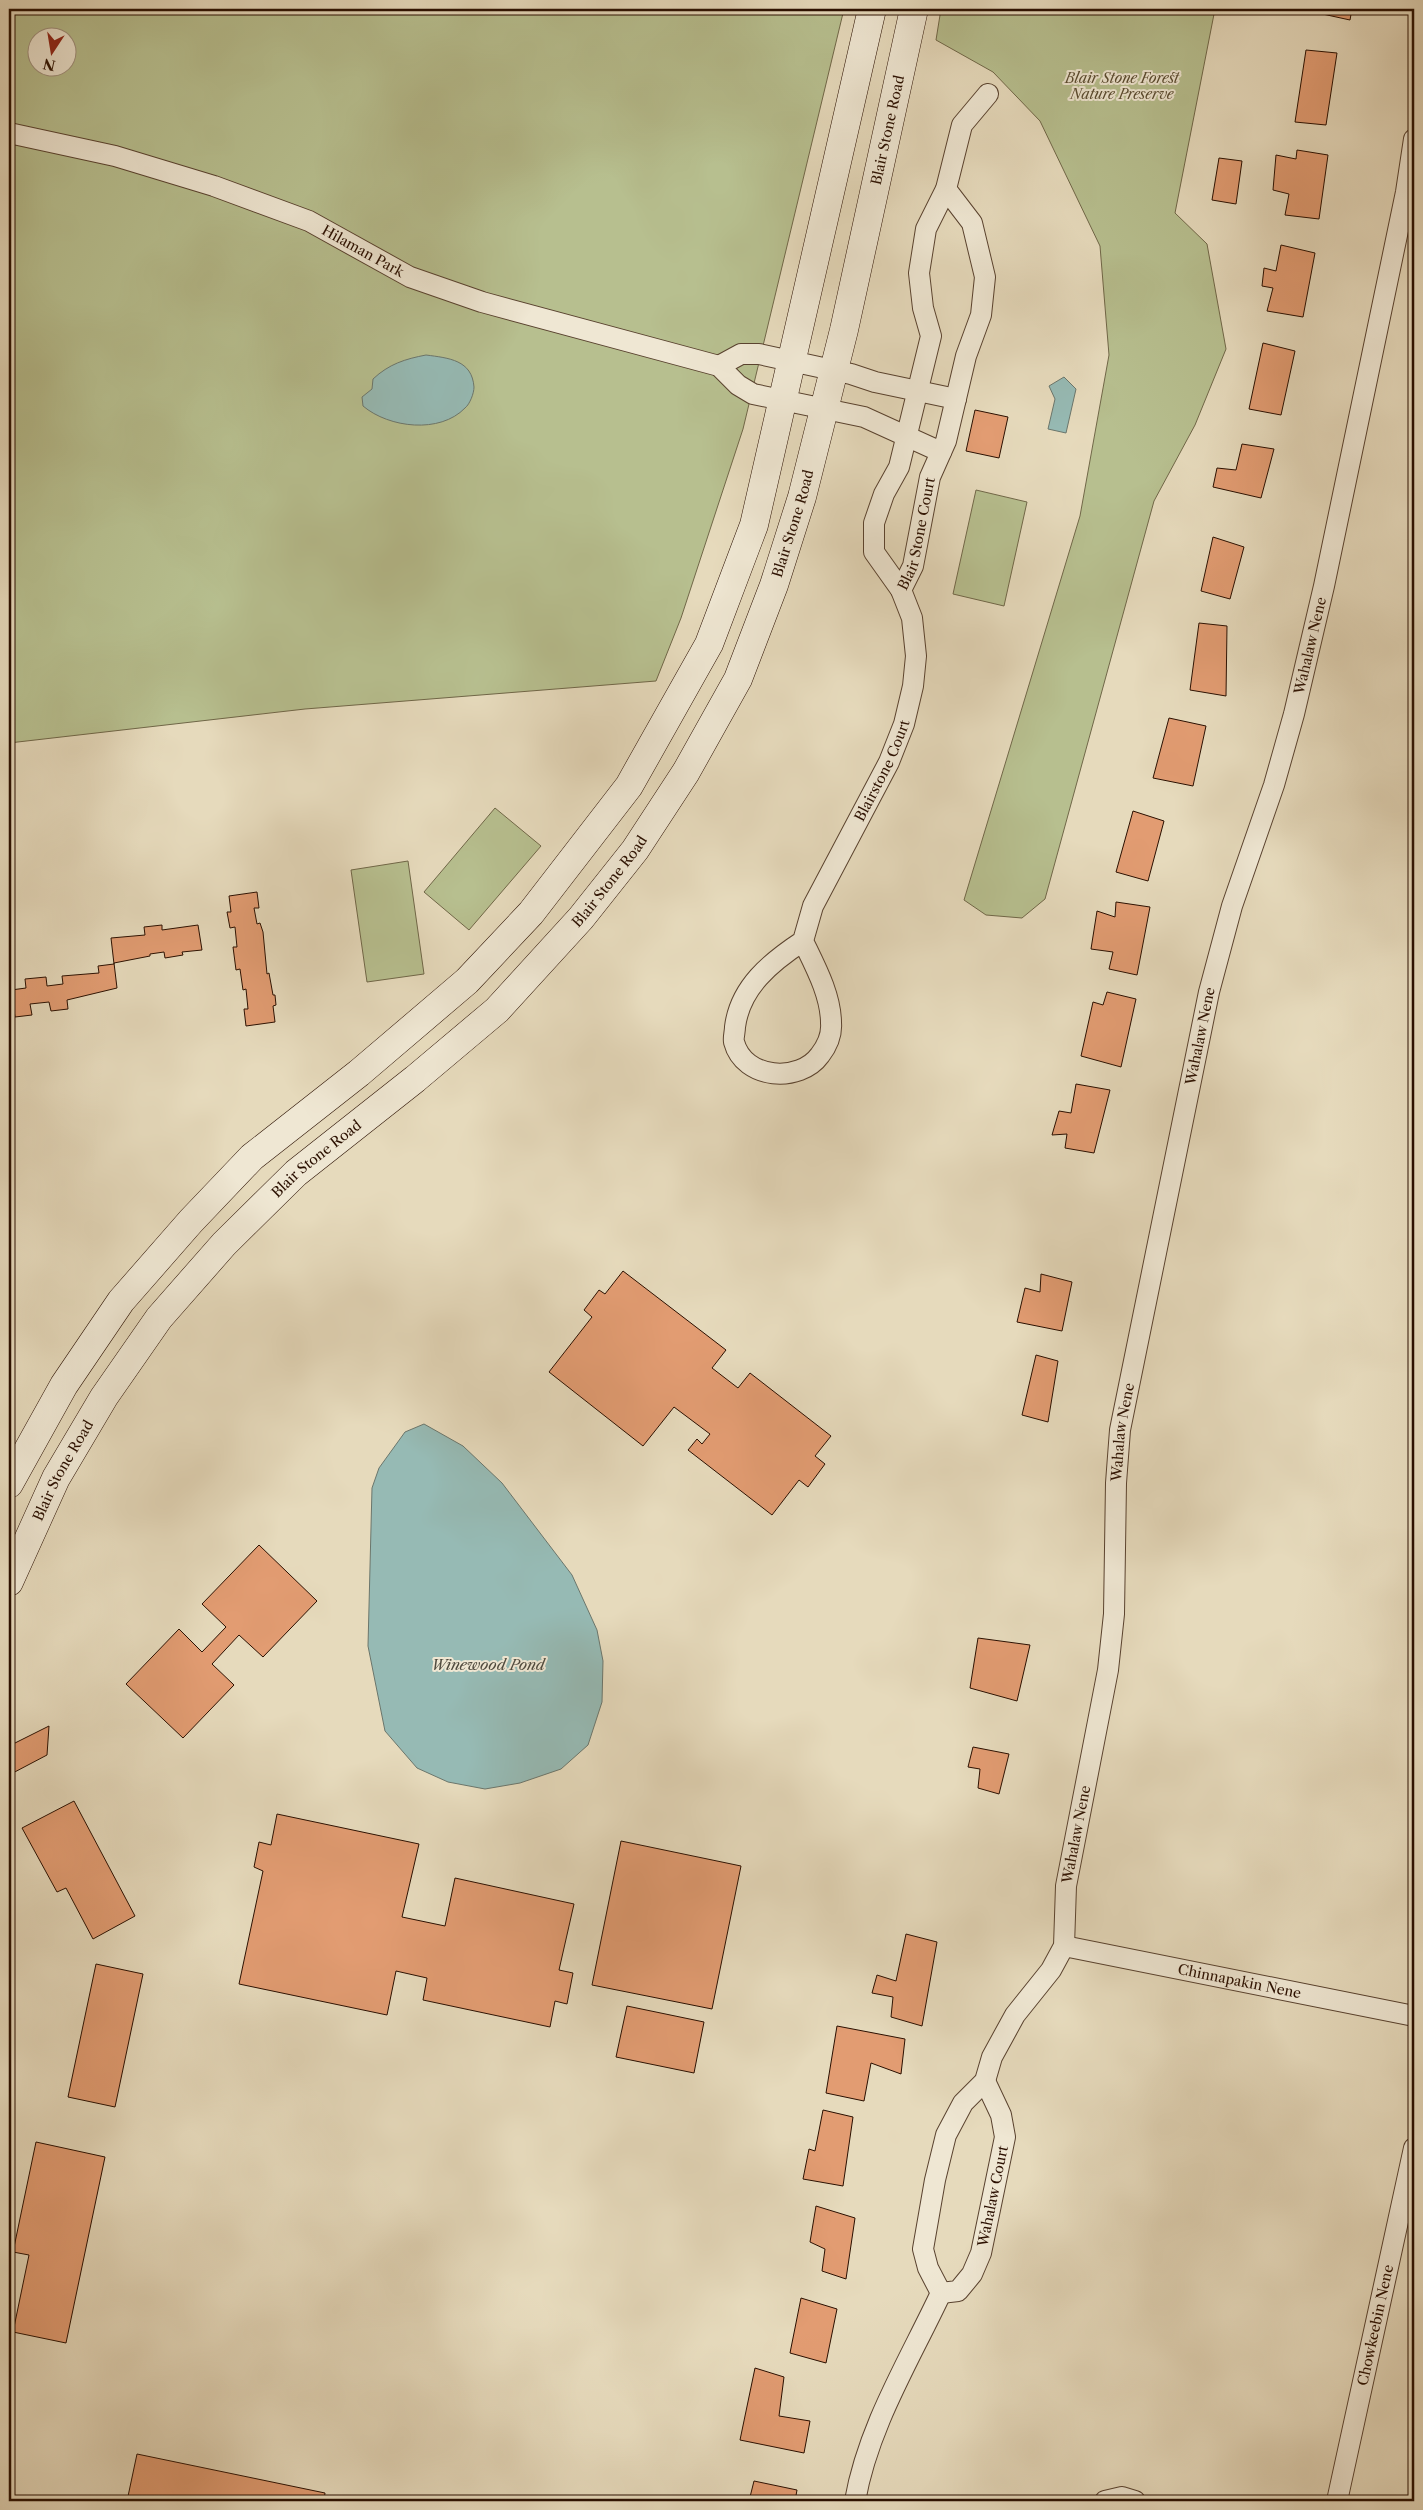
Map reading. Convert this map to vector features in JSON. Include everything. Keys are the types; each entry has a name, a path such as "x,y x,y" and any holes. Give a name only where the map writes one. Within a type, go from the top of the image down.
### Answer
{"main road":[{"path":"9,1484 64,1385 129,1292 191,1221 252,1157 358,1073 466,982 531,913 629,786 709,644 754,525 793,362 872,9"},
{"name":"Blair Stone Road","path":"9,1582 56,1478 104,1397 159,1318 224,1244 296,1173 497,1010 581,918 635,850 686,772 738,679 774,584 802,497 833,371 914,9"},
{"path":"466,982 497,1010"},
{"path":"129,1292 159,1318"}],"street":[{"name":"Blair Stone Court","path":"946,189 972,223 985,276 981,315 966,356 941,452 930,477 913,566 901,590 874,552 874,523 884,494 898,467 932,336 923,308 919,273 926,229 946,189 962,125 988,94"},
{"name":"Hilaman Park","path":"9,133 115,156 214,186 309,221 419,280 482,302 719,366 738,385 752,394 784,400"},
{"name":"Wahalaw Nene","path":"1064,1946 1066,1886 1108,1670 1114,1614 1116,1483 1120,1430 1209,992 1232,906 1274,785 1294,714 1322,596 1387,286 1414,139"},
{"path":"719,366 741,354 759,354 918,392 956,399"},
{"path":"784,400 864,417 941,452"},
{"name":"Blairstone Court","path":"803,942 813,906 889,762 904,724 913,686 916,656 912,618 901,590"},
{"path":"803,942 816,967 826,998 832,1024 827,1045 814,1063 798,1072 777,1074 758,1070 741,1056 734,1042 737,1014 756,979 781,956 803,942"},
{"path":"854,2501 859,2476 872,2437 941,2293 928,2268 923,2249 935,2180 946,2135 963,2103 985,2081 992,2057 1015,2015 1051,1970 1064,1946"},
{"name":"Chinnapakin Nene","path":"1064,1946 1414,2016"},
{"name":"Wahalaw Court","path":"941,2293 958,2291 972,2274 981,2253 1006,2137 1001,2115 985,2081"},
{"name":"Chowkeebin Nene","path":"1337,2501 1414,2148"},
{"path":"1106,2501 1122,2497 1135,2501"}],"green space":[{"path":"9,9 844,9 743,429 681,618 656,681 305,709 9,743"},
{"name":"Blair Stone Forest Nature Preserve","path":"941,9 1215,9 1175,213 1207,244 1226,349 1195,425 1154,501 1045,899 1022,918 986,915 964,900 1080,516 1109,355 1100,246 1040,121 993,72 936,40"},
{"path":"976,490 1027,502 1004,606 953,594"},
{"path":"495,808 541,846 469,930 424,892"},
{"path":"408,861 424,974 367,982 351,870"}],"water":[{"path":"426,355 451,359 469,371 474,389 470,401 465,408 455,416 442,422 429,425 414,425 386,419 363,406 362,397 372,389 373,379 385,369 411,358"},
{"path":"1064,377 1076,389 1066,433 1048,429 1055,399 1049,386"},
{"name":"Winewood Pond","path":"424,1424 463,1446 502,1483 572,1575 597,1630 603,1661 602,1702 588,1745 561,1769 520,1783 485,1789 448,1782 417,1768 385,1731 368,1646 372,1488 379,1468 405,1432"}],"building":[{"path":"1319,9 1352,9 1350,20 1318,13"},
{"path":"1306,50 1337,53 1326,125 1295,122"},
{"path":"1297,150 1328,155 1319,219 1285,215 1289,194 1273,190 1276,155 1296,159"},
{"path":"1219,158 1242,161 1236,204 1212,200"},
{"path":"1281,245 1315,253 1303,317 1267,311 1273,288 1262,286 1264,268 1276,271"},
{"path":"1263,343 1295,351 1281,415 1249,409"},
{"path":"975,410 1008,417 999,458 966,451"},
{"path":"1242,444 1274,449 1261,498 1213,487 1217,468 1236,470"},
{"path":"1213,537 1244,547 1230,599 1201,591"},
{"path":"1199,623 1227,626 1226,696 1190,690"},
{"path":"1169,718 1206,726 1193,786 1153,778"},
{"path":"1133,811 1164,821 1148,881 1116,872"},
{"path":"257,892 259,908 254,908 257,924 260,923 263,932 267,974 269,973 273,995 275,995 276,1005 273,1006 275,1022 246,1026 244,1009 248,1009 246,989 243,990 240,969 236,970 233,947 237,947 235,927 230,928 227,912 231,912 229,896"},
{"path":"1116,902 1150,907 1137,975 1109,969 1113,952 1091,949 1097,911 1115,917"},
{"path":"162,925 162,930 198,925 202,950 182,952 183,955 165,958 164,952 150,954 150,956 114,963 117,988 67,1000 68,1009 51,1011 49,1002 30,1004 32,1015 15,1017 11,990 26,988 25,979 46,977 47,986 63,984 62,976 99,973 98,966 114,964 111,938 145,935 144,927"},
{"path":"1107,992 1136,999 1121,1067 1081,1056 1093,1002 1103,1005"},
{"path":"1076,1084 1110,1090 1094,1153 1065,1148 1067,1134 1052,1135 1059,1111 1071,1113"},
{"path":"623,1271 726,1350 712,1368 738,1388 750,1373 831,1436 815,1456 825,1464 808,1487 799,1480 772,1515 688,1450 697,1439 702,1444 710,1434 674,1407 643,1446 549,1372 592,1317 584,1310 599,1290 605,1294"},
{"path":"1041,1274 1072,1282 1062,1331 1017,1322 1025,1288 1040,1292"},
{"path":"1036,1355 1058,1361 1048,1422 1022,1415"},
{"path":"259,1545 317,1601 263,1657 239,1635 212,1664 234,1685 183,1738 126,1684 179,1629 202,1652 226,1627 202,1604"},
{"path":"978,1638 1030,1645 1017,1701 970,1688"},
{"path":"49,1726 47,1755 9,1775 9,1746"},
{"path":"973,1747 1009,1754 999,1794 978,1788 980,1769 968,1767"},
{"path":"74,1801 135,1916 93,1939 66,1888 57,1892 22,1828"},
{"path":"277,1814 419,1844 402,1917 445,1926 455,1878 574,1904 559,1970 573,1973 567,2004 555,2001 550,2027 423,2000 427,1978 396,1971 387,2015 239,1984 263,1871 254,1867 259,1842 271,1845"},
{"path":"621,1841 741,1866 712,2009 592,1985"},
{"path":"906,1934 937,1942 922,2026 891,2017 893,1997 872,1993 877,1975 896,1981"},
{"path":"96,1964 143,1974 115,2107 68,2097"},
{"path":"627,2006 704,2022 694,2073 616,2057"},
{"path":"837,2026 905,2039 901,2074 871,2063 864,2101 826,2093"},
{"path":"823,2110 853,2117 843,2186 803,2179 809,2149 815,2151"},
{"path":"36,2142 105,2157 66,2343 13,2332 29,2255 13,2252"},
{"path":"816,2206 855,2218 846,2279 822,2271 825,2249 810,2242"},
{"path":"801,2298 837,2309 826,2363 790,2353"},
{"path":"755,2368 784,2377 779,2416 810,2421 804,2453 740,2440"},
{"path":"137,2454 325,2493 324,2501 127,2501"},
{"path":"754,2481 797,2490 795,2501 749,2501"}]}
